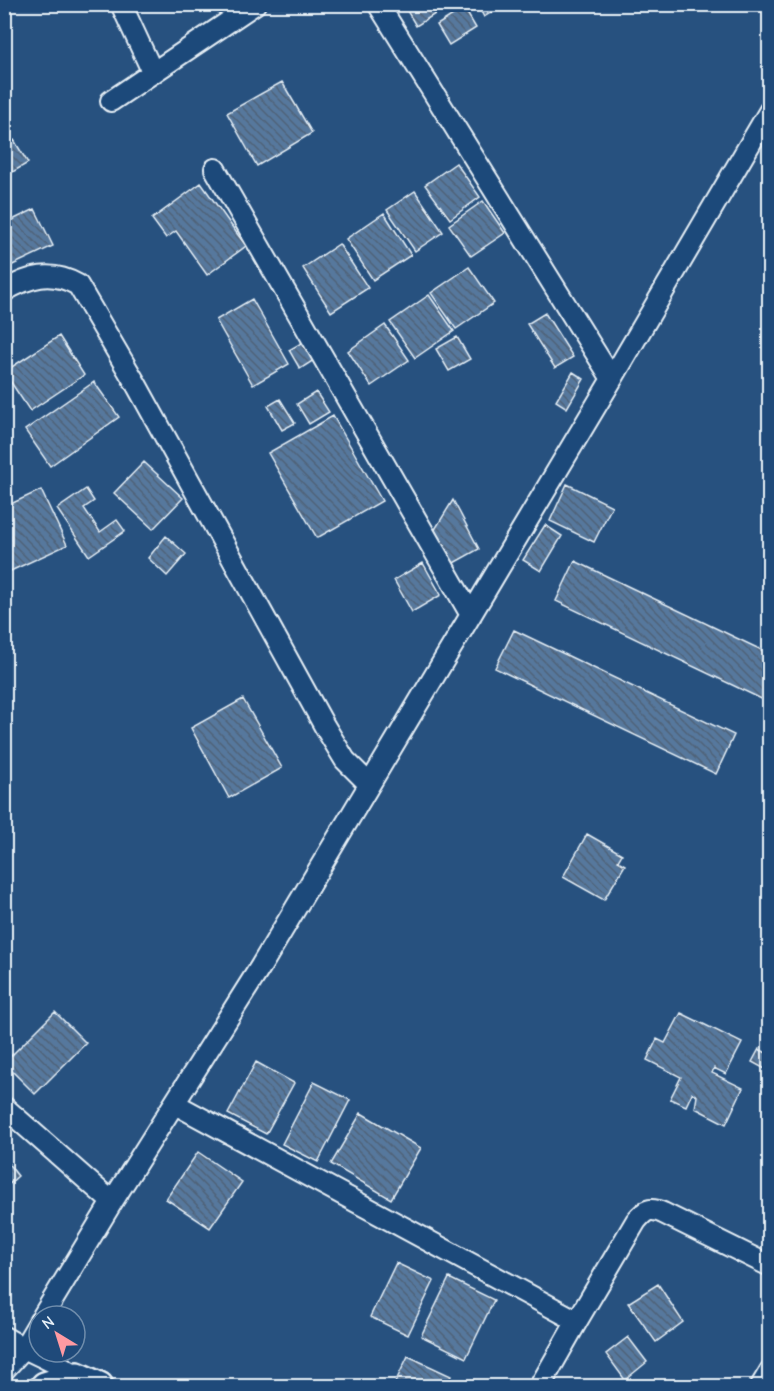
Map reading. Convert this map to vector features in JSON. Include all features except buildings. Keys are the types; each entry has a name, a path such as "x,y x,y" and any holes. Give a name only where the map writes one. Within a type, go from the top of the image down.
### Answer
{"street":[{"path":"121,4 153,73"},
{"path":"111,102 255,4"},
{"path":"378,4 612,379"},
{"path":"50,1304 112,1202 176,1104 471,615 770,110"},
{"path":"215,169 471,615"},
{"path":"4,291 24,279 48,275 68,279 78,285 136,384 325,727 345,760 369,784"},
{"path":"176,1104 577,1321"},
{"path":"4,1107 112,1202"},
{"path":"540,1386 636,1221 647,1210 654,1209 663,1213 770,1266"},
{"path":"4,1337 88,1381"},
{"path":"4,1370 27,1342"},
{"path":"761,1386 770,1371"},
{"path":"45,1386 88,1381"}]}
